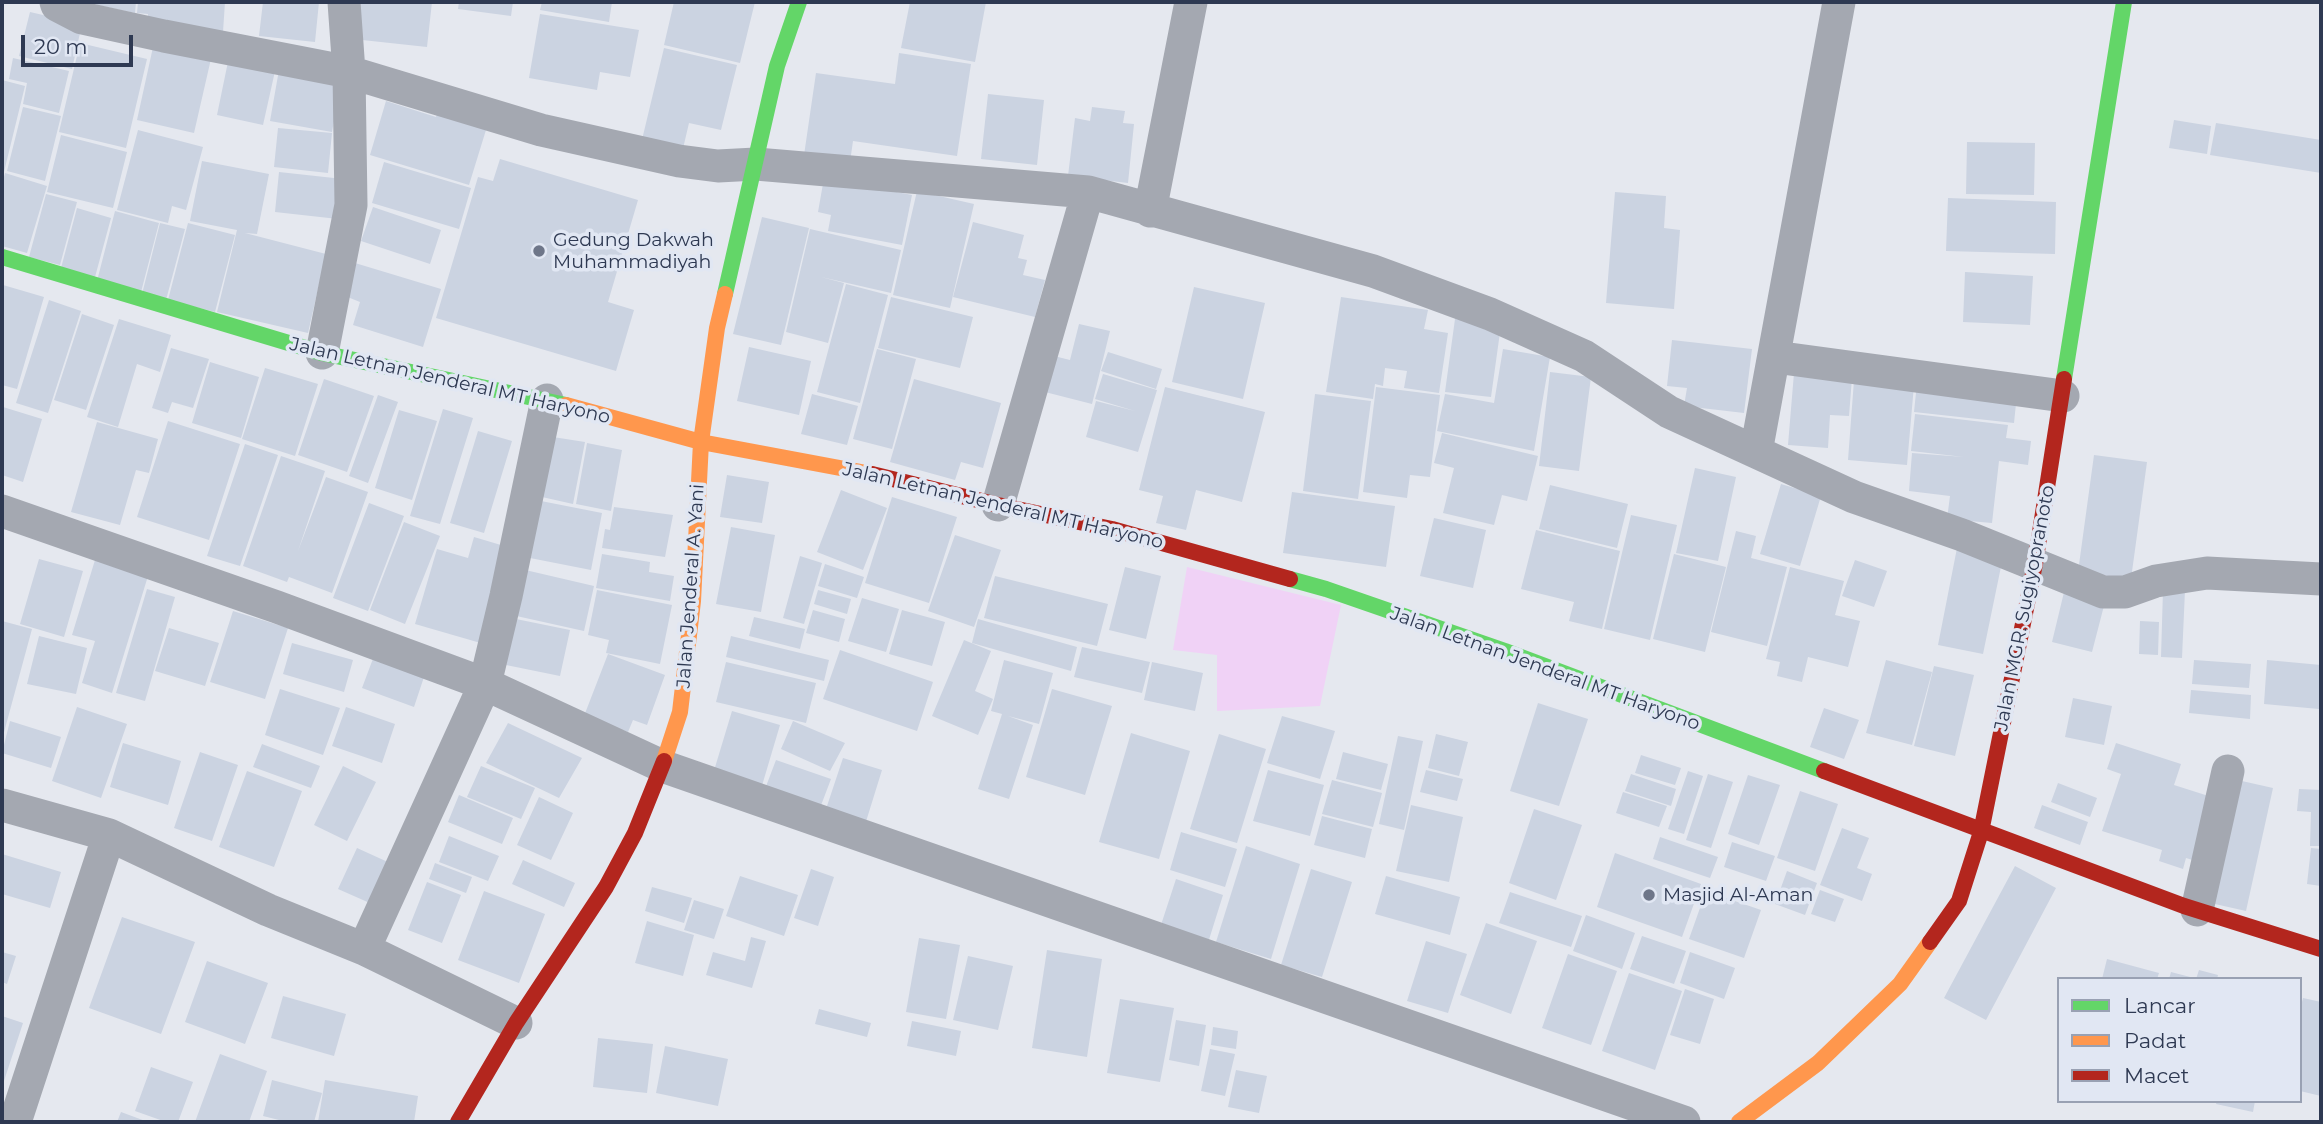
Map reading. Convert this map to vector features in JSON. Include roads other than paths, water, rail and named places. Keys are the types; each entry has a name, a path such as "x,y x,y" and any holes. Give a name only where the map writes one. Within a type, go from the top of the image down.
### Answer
{"street":[{"path":"56,2 82,18 349,72 541,130 666,159 718,166 756,164 1088,192 1373,271 1490,314 1584,356 1669,412 1854,497 2103,592 2125,592 2156,580 2207,573 2321,579"},
{"path":"322,353 351,205 349,72 344,2"},
{"name":"Jalan Jenderal A. Yani","path":"458,1122 516,1023 606,887 635,833 680,712 693,600 701,442 717,328 777,66 799,2"},
{"path":"1150,211 1191,2"},
{"path":"1756,452 1839,2"},
{"name":"Jalan MGR. Sugiyopranoto","path":"1739,1122 1818,1063 1900,984 1959,901 1981,832 2035,564 2124,2"},
{"path":"998,505 1088,192"},
{"name":"Jalan Letnan Jenderal MT Haryono","path":"2,257 322,353 547,400 701,442 850,469 1112,529 1326,589 1505,652 1981,832 2196,910 2321,950"},
{"path":"1775,357 2063,396"},
{"path":"364,949 485,684 547,400"},
{"path":"2,511 277,607 485,684 662,766 1684,1122"},
{"path":"2196,910 2228,771"},
{"path":"2,806 109,835 268,910 364,949 516,1023"},
{"path":"15,1122 109,835"}],"place":[{"name":"Gedung Dakwah Muhammadiyah","path":"539,251"},
{"name":"Masjid Al-Aman","path":"1649,895"}]}
